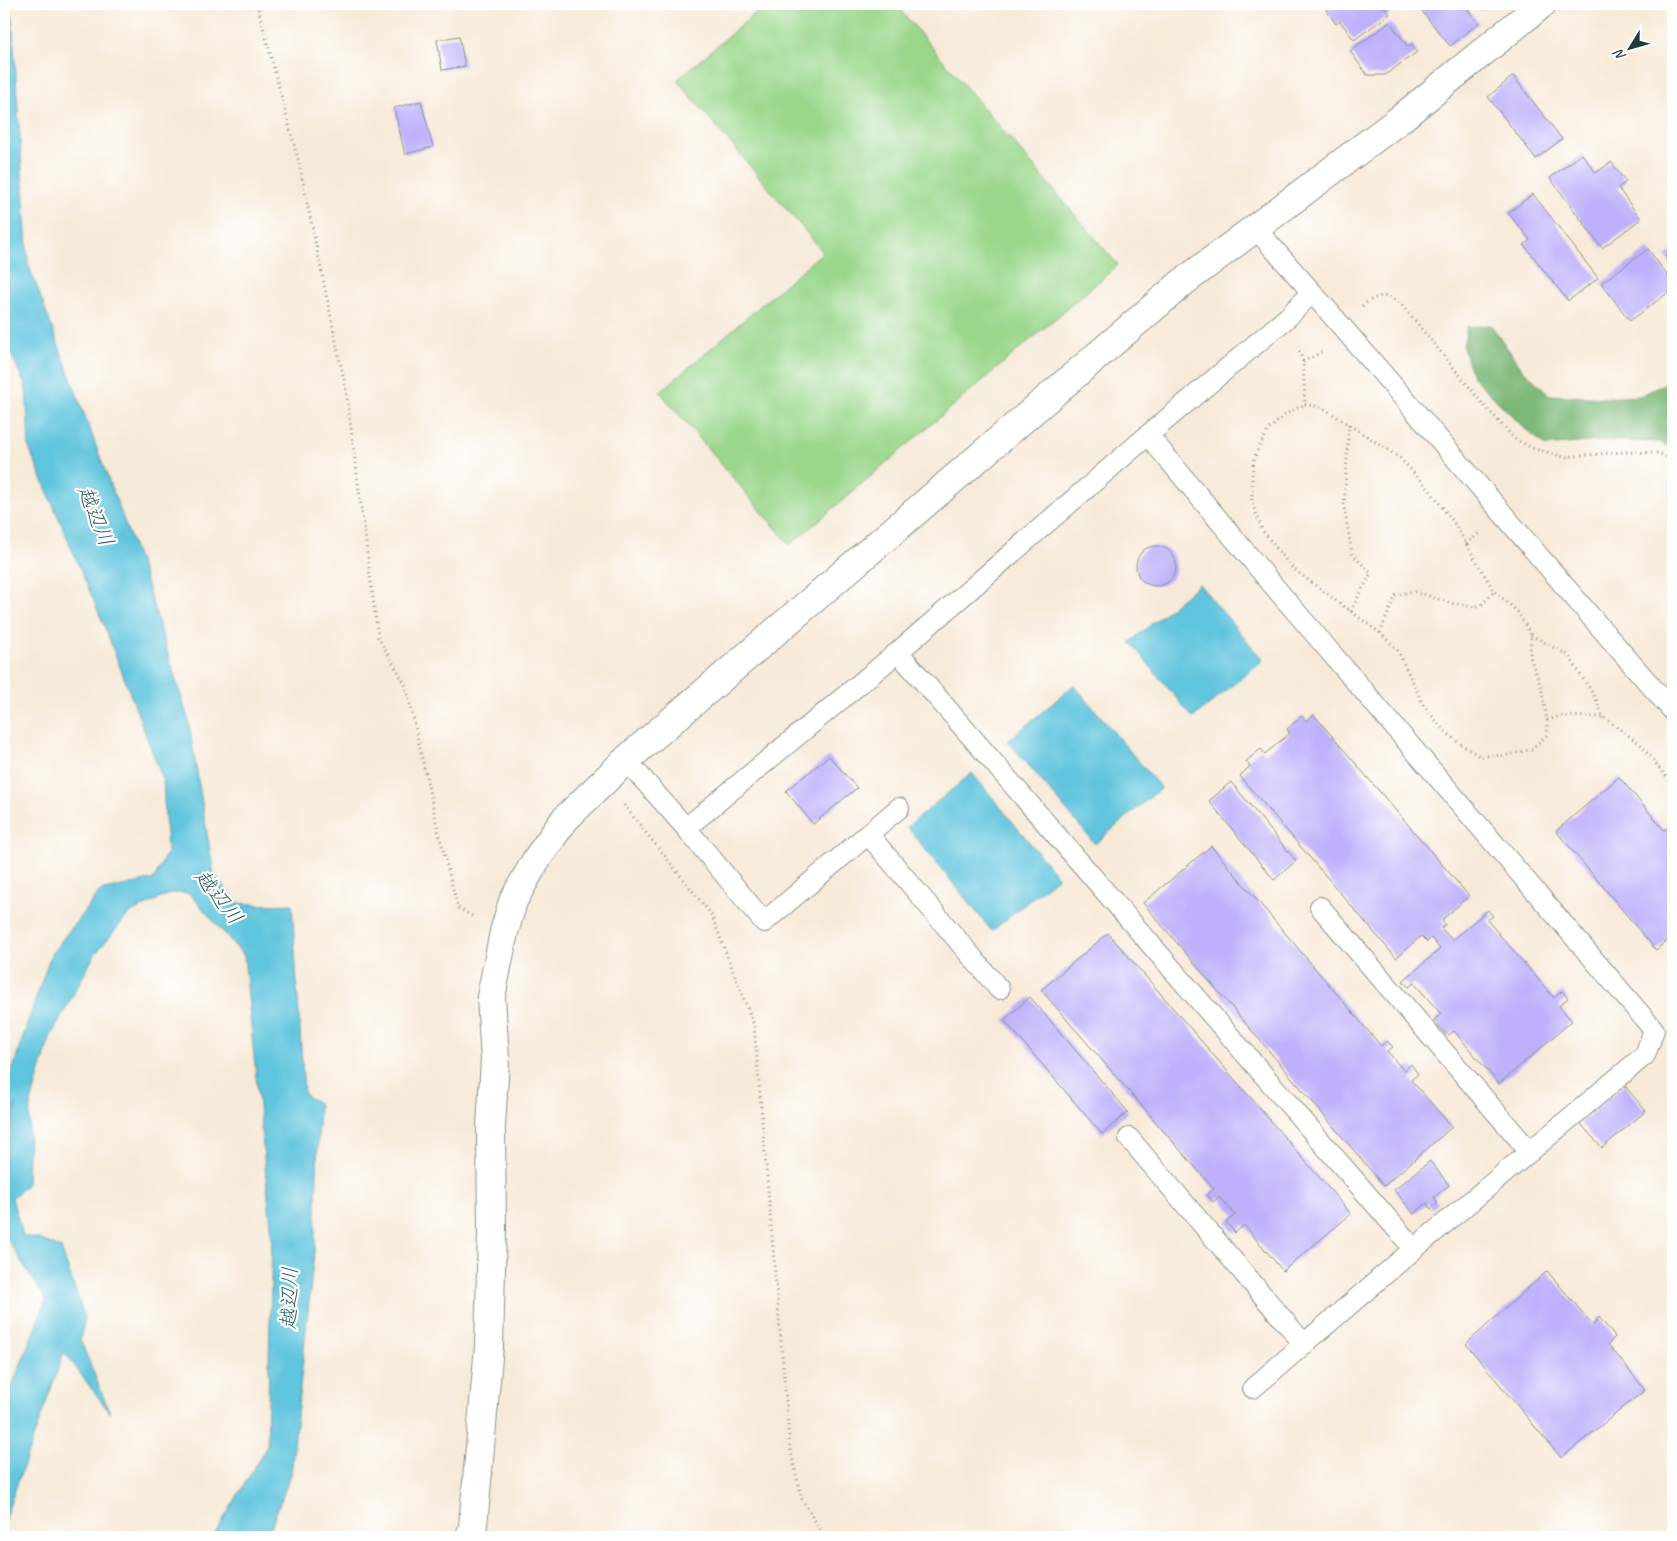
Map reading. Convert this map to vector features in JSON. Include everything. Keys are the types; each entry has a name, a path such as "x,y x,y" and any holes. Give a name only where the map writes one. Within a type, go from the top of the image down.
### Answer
{"street":[{"path":"470,1537 473,1526 489,1346 492,1231 491,1127 495,1059 491,997 504,932 513,901 536,860 565,819 626,760 1182,283 1254,227 1399,120 1542,4"}],"lane":[{"path":"1254,227 1340,324 1673,711"},
{"path":"686,828 898,652 1148,435 1288,317 1312,292"},
{"path":"1148,435 1272,584 1654,1030 1644,1055 1253,1388"},
{"path":"898,652 1414,1249"},
{"path":"626,760 686,828 764,922 899,808"},
{"path":"868,834 1000,989"},
{"path":"1320,907 1530,1152"},
{"path":"1129,1138 1304,1344"}],"path":[{"path":"257,4 299,163 346,390 378,637 406,686 438,830 458,908 504,932"},
{"path":"1340,324 1374,296 1391,297 1403,306 1483,404 1515,439 1532,448 1564,457 1623,452 1659,453 1673,461"},
{"path":"1288,317 1303,362 1305,404"},
{"path":"1531,635 1530,657 1541,686 1547,720 1547,735 1532,749 1508,755 1479,756 1455,740 1440,726 1424,706 1397,649 1380,633 1292,568 1262,530 1252,503 1252,476 1254,458 1268,430 1286,414 1305,404 1323,408 1399,457 1429,489 1454,522 1494,591 1517,611 1531,635 1568,655 1595,697 1603,717 1640,744 1673,785"},
{"path":"1348,424 1344,506 1352,554 1371,573 1350,612"},
{"path":"1380,633 1395,596 1413,591 1476,607 1482,604 1494,591"},
{"path":"1547,720 1560,716 1603,717"},
{"path":"605,781 711,914 754,1024 790,1448 802,1499 827,1537"}],"green space":[{"path":"766,4 895,4 1118,265 790,545 660,392 823,252 677,80"},
{"path":"1491,325 1522,369 1550,395 1603,398 1640,396 1668,382 1673,377 1673,449 1659,442 1608,440 1546,446 1524,428 1472,376 1463,347 1467,327"}],"water":[{"name":"越辺川","path":"4,4 8,4 12,15 28,263 143,572 188,719 214,874 238,903 263,905 292,904 304,1094 319,1104 315,1243 291,1474 267,1537 213,1537 267,1446 272,1237 244,956 189,893 171,893 129,914 95,954 50,1038 30,1106 27,1184 12,1198 23,1236 39,1239 61,1248 85,1319 80,1339 110,1413 64,1352 5,1518 4,1529 4,1407 46,1300 4,1234 4,1164 16,1104 4,1143 4,1093 51,954 100,891 154,879 167,852 163,780 104,625 29,448 26,387 4,339"},
{"path":"1199,584 1263,660 1193,718 1130,642"},
{"path":"1074,685 1161,788 1095,844 1008,741"},
{"path":"972,773 1058,877 992,931 907,827"}],"building":[{"path":"1334,4 1382,4 1390,14 1354,40 1340,21 1336,24 1326,10"},
{"path":"1416,4 1463,4 1479,23 1450,46"},
{"path":"1480,4 1493,4 1485,10"},
{"path":"1390,22 1408,47 1412,44 1417,52 1385,75 1367,75 1350,51"},
{"path":"459,36 465,66 442,70 437,40"},
{"path":"1513,76 1562,139 1536,159 1488,97"},
{"path":"421,101 433,147 405,154 394,108"},
{"path":"1582,154 1596,173 1611,162 1626,182 1618,188 1641,219 1602,248 1550,178"},
{"path":"1533,194 1598,278 1568,301 1524,245 1530,240 1508,213"},
{"path":"1648,249 1673,283 1673,289 1630,321 1601,283"},
{"path":"1673,250 1673,267 1665,256"},
{"path":"1160,546 1167,549 1173,555 1176,566 1175,574 1167,583 1160,586 1152,586 1145,583 1137,574 1136,562 1139,555 1148,547"},
{"path":"1314,715 1469,896 1442,920 1445,925 1441,928 1452,940 1488,910 1493,916 1487,920 1554,998 1562,991 1568,998 1559,1006 1572,1021 1499,1084 1454,1031 1447,1036 1434,1020 1441,1014 1414,983 1409,987 1403,981 1440,949 1431,938 1427,942 1421,936 1396,958 1240,776 1250,766 1246,761 1261,749 1265,754 1290,733 1287,729 1302,716 1306,721"},
{"path":"829,756 857,788 813,824 786,791"},
{"path":"1619,777 1664,830 1671,825 1673,828 1673,935 1656,950 1556,831"},
{"path":"1231,782 1296,861 1274,880 1209,801"},
{"path":"1211,846 1381,1046 1387,1041 1393,1047 1387,1051 1404,1071 1411,1064 1418,1074 1411,1080 1452,1127 1384,1186 1143,903"},
{"path":"1108,933 1351,1214 1283,1271 1244,1225 1235,1233 1226,1222 1235,1215 1219,1197 1213,1202 1207,1195 1214,1189 1041,990"},
{"path":"1030,997 1128,1112 1102,1134 1004,1020"},
{"path":"1624,1085 1646,1111 1602,1148 1580,1123"},
{"path":"1430,1161 1449,1185 1434,1197 1438,1203 1431,1209 1427,1203 1414,1214 1394,1190"},
{"path":"1547,1271 1593,1325 1599,1317 1615,1337 1608,1344 1645,1390 1561,1458 1466,1344"}]}
